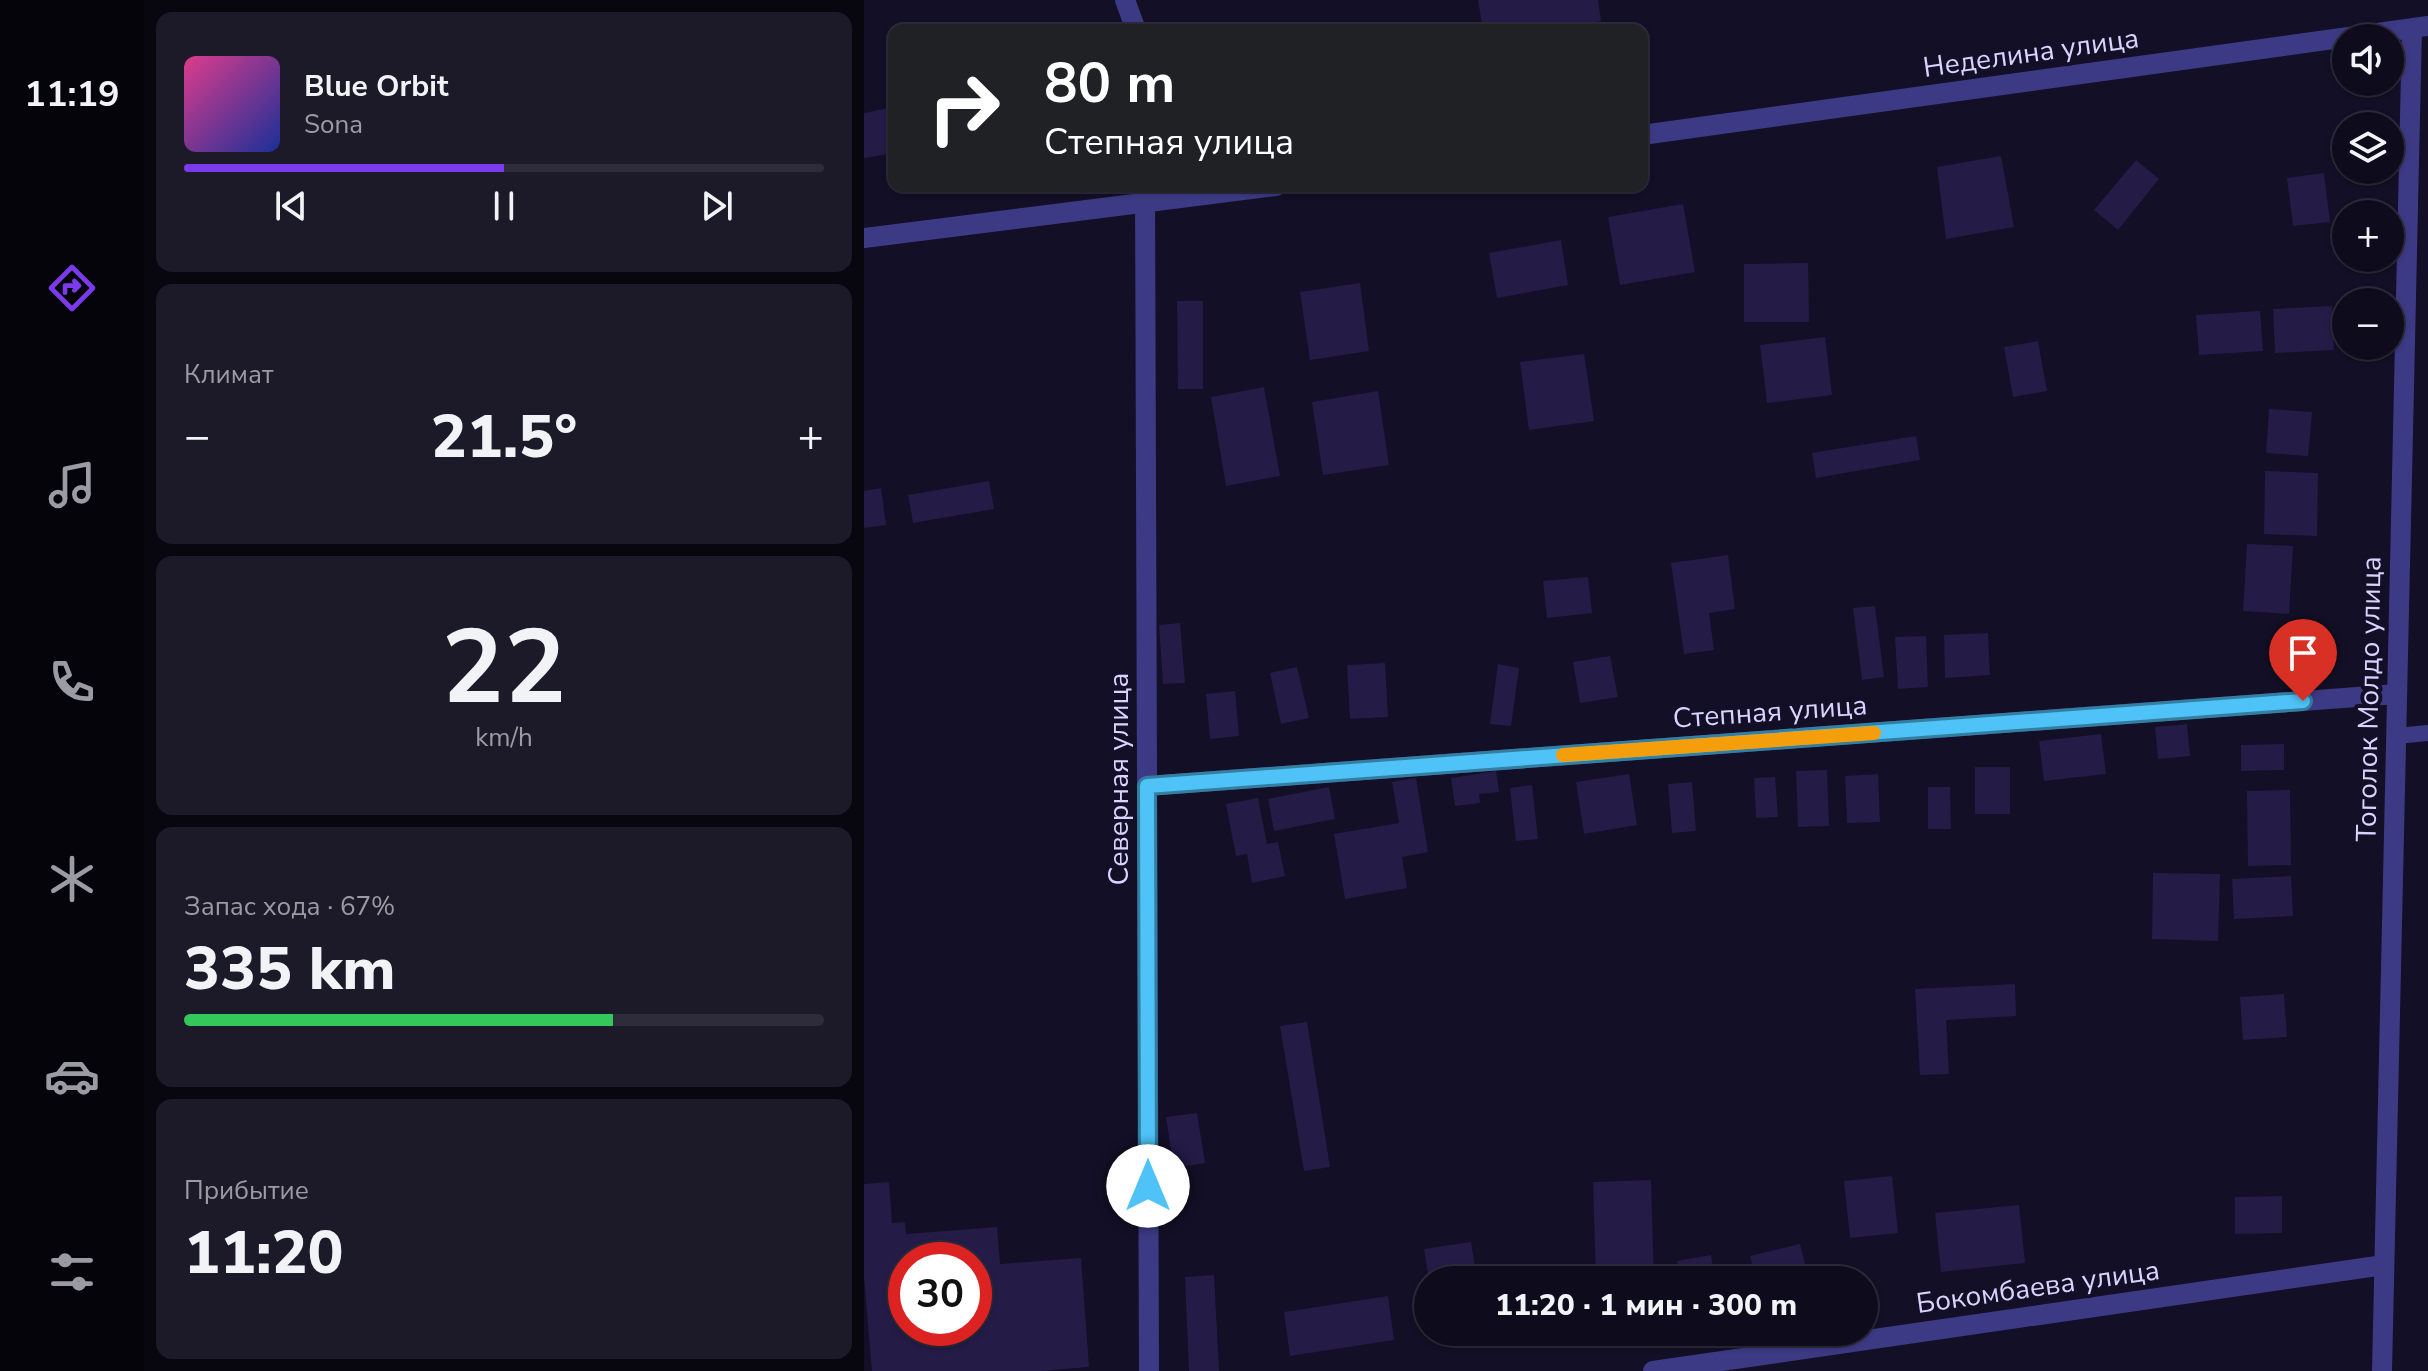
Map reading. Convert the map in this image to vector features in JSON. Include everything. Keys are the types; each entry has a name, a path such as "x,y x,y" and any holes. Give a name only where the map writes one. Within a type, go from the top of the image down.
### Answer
{"street":[{"path":"1125,0 1134,24"},
{"name":"Неделина улица","path":"1648,134 2420,27"},
{"name":"Тоголок Молдо улица","path":"2382,1371 2397,694 2420,27"},
{"path":"864,238 1144,195 1188,192"},
{"name":"Северная улица","path":"1144,195 1149,1371"},
{"name":"Степная улица","path":"1147,786 2397,694"},
{"name":"Бокомбаева улица","path":"1653,1371 2384,1265"}],"lane":[{"path":"2396,736 2428,733"}],"building":[{"path":"1478,0 1598,0 1601,21 1582,24 1482,24"},
{"path":"888,108 888,154 864,158 864,113"},
{"path":"2001,156 2014,227 1946,239 1937,167"},
{"path":"2136,160 2159,179 2118,230 2094,210"},
{"path":"2324,173 2330,222 2293,226 2287,178"},
{"path":"1683,204 1695,272 1620,285 1608,217"},
{"path":"1561,240 1568,285 1497,298 1489,253"},
{"path":"1808,263 1809,322 1744,322 1744,264"},
{"path":"1360,283 1369,351 1310,360 1300,292"},
{"path":"1177,301 1203,301 1203,389 1178,389"},
{"path":"2332,306 2332,350 2275,353 2273,309"},
{"path":"2260,311 2263,351 2199,355 2196,315"},
{"path":"1825,337 1832,395 1767,403 1760,345"},
{"path":"2038,341 2047,391 2013,397 2004,347"},
{"path":"1584,354 1594,421 1529,430 1520,362"},
{"path":"1264,387 1280,476 1226,486 1211,397"},
{"path":"1378,391 1389,465 1323,475 1312,402"},
{"path":"2269,409 2312,412 2308,456 2266,453"},
{"path":"1916,436 1920,460 1816,478 1812,453"},
{"path":"2265,471 2318,473 2317,536 2264,534"},
{"path":"989,481 994,509 913,523 908,495"},
{"path":"881,488 886,525 864,528 864,491"},
{"path":"2247,544 2293,546 2289,614 2243,611"},
{"path":"1728,555 1735,609 1709,613 1714,650 1684,654 1671,563"},
{"path":"1588,577 1592,613 1547,618 1543,581"},
{"path":"1875,606 1884,677 1862,680 1853,608"},
{"path":"1180,623 1185,683 1163,684 1159,625"},
{"path":"1988,633 1990,675 1945,678 1944,635"},
{"path":"1926,636 1928,687 1898,689 1895,637"},
{"path":"1610,656 1618,697 1580,703 1573,662"},
{"path":"1385,663 1388,717 1350,719 1347,665"},
{"path":"1498,664 1519,668 1511,726 1490,724"},
{"path":"1297,667 1309,718 1281,724 1270,673"},
{"path":"1235,691 1239,736 1210,739 1206,694"},
{"path":"2187,724 2190,756 2158,759 2155,727"},
{"path":"2101,734 2106,774 2044,781 2039,741"},
{"path":"2284,744 2284,770 2241,771 2241,745"},
{"path":"1975,767 2010,767 2010,814 1975,814"},
{"path":"1827,770 1829,826 1798,827 1796,771"},
{"path":"1496,771 1499,792 1479,794 1480,803 1455,806 1451,778"},
{"path":"1629,774 1637,825 1584,834 1576,782"},
{"path":"1878,774 1880,822 1847,823 1845,776"},
{"path":"1775,777 1778,817 1756,818 1754,778"},
{"path":"1416,778 1428,852 1402,857 1407,888 1345,899 1334,834 1399,823 1392,782"},
{"path":"1692,782 1696,831 1672,833 1668,784"},
{"path":"1532,785 1538,839 1516,841 1510,788"},
{"path":"1329,787 1335,819 1274,831 1268,799"},
{"path":"1928,787 1950,787 1951,829 1928,829"},
{"path":"2290,790 2291,865 2248,866 2247,791"},
{"path":"1258,798 1267,844 1278,842 1285,876 1252,883 1247,854 1236,856 1226,804"},
{"path":"2153,873 2220,874 2218,941 2152,939"},
{"path":"2291,876 2293,916 2234,919 2232,879"},
{"path":"2015,984 2016,1016 1946,1020 1949,1074 1920,1075 1915,989"},
{"path":"2284,994 2287,1037 2243,1040 2240,997"},
{"path":"1307,1022 1330,1167 1304,1171 1280,1026"},
{"path":"1197,1113 1205,1163 1174,1168 1166,1117"},
{"path":"1892,1176 1898,1233 1850,1238 1844,1181"},
{"path":"1651,1180 1654,1266 1596,1266 1593,1182"},
{"path":"889,1182 892,1223 905,1222 906,1234 997,1227 1000,1264 1081,1258 1089,1367 1041,1371 872,1371 864,1277 864,1184"},
{"path":"2282,1196 2282,1233 2235,1234 2235,1197"},
{"path":"2019,1205 2025,1263 1941,1272 1935,1213"},
{"path":"1471,1242 1475,1266 1427,1266 1424,1249"},
{"path":"1800,1244 1806,1266 1752,1266 1750,1256"},
{"path":"1711,1255 1713,1266 1678,1266 1677,1261"},
{"path":"1214,1275 1219,1371 1189,1371 1185,1277"},
{"path":"1388,1296 1394,1340 1290,1356 1284,1312"}],"slow traffic":[{"path":"1563,755 1874,733"}],"route":[{"path":"1148,1186 1147,786 2303,701"}]}
